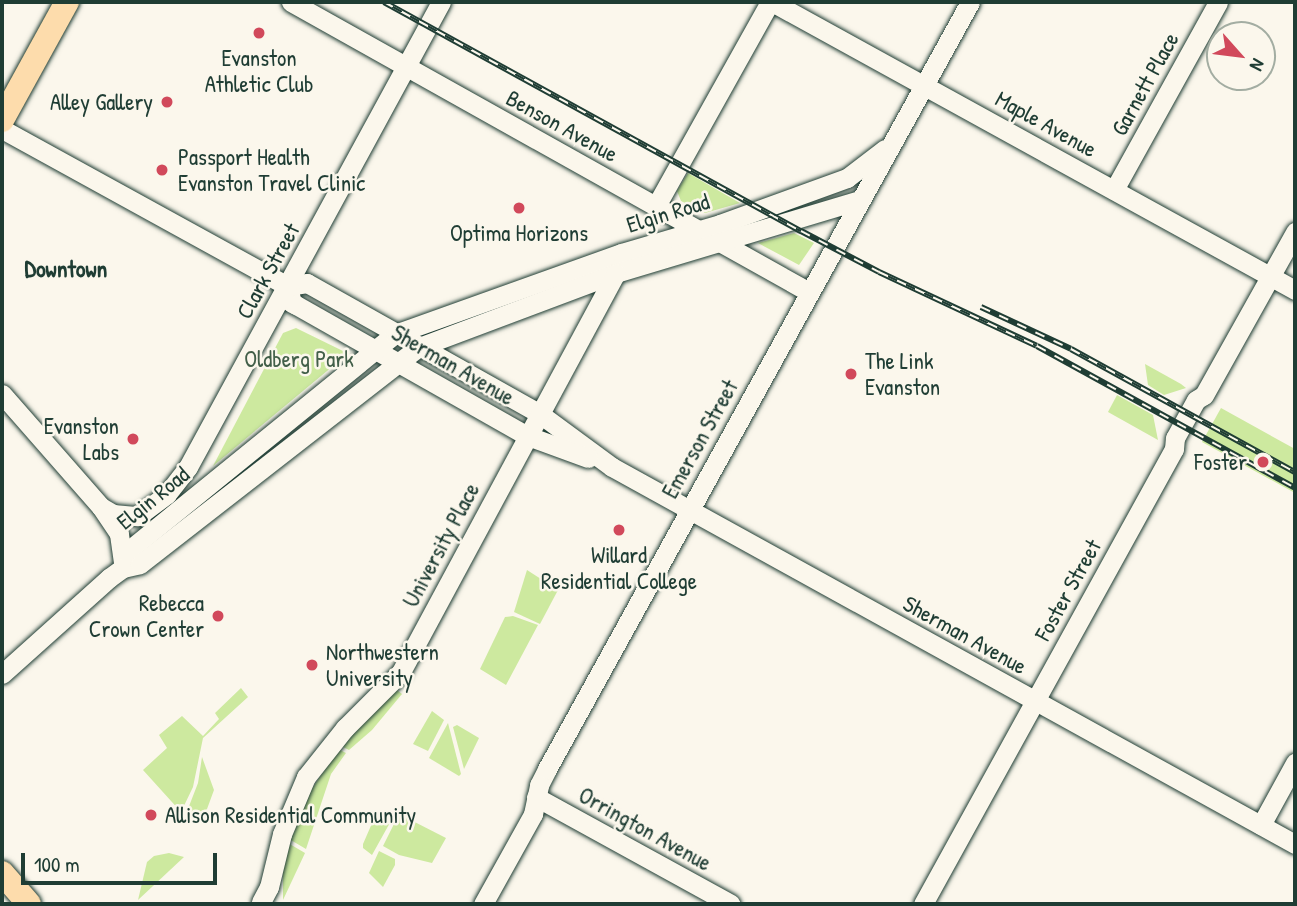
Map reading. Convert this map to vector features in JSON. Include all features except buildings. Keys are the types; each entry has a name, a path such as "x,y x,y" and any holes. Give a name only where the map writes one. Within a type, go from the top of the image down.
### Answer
{"main road":[{"path":"2,120 68,2"},
{"path":"2,873 29,904"}],"street":[{"name":"Benson Avenue","path":"291,2 809,292"},
{"name":"Clark Street","path":"101,507 113,514 138,516 154,506 178,481 288,286 441,2"},
{"name":"Maple Avenue","path":"771,2 1295,290"},
{"path":"656,206 771,2"},
{"name":"Emerson Street","path":"483,904 533,814 536,797 547,769 970,2"},
{"name":"Garnett Place","path":"1114,190 1218,2"},
{"name":"Sherman Avenue","path":"2,129 288,286 307,283 540,414 612,467 1295,844"},
{"name":"Elgin Road","path":"123,561 395,334 621,253 847,178 891,144"},
{"name":"Elgin Road","path":"123,561 140,564 396,361 419,347 616,273 860,200"},
{"name":"Foster Street","path":"923,904 1176,447 1175,438 1191,409 1196,400 1204,395 1295,232"},
{"path":"253,268 271,291 274,310"},
{"name":"University Place","path":"261,902 270,887 282,834 306,777 345,728 401,672 616,273"},
{"name":"Sherman Avenue","path":"288,286 292,303 528,436 612,467"},
{"path":"2,394 101,507 119,534 123,561 2,674"},
{"path":"1261,825 1295,763"},
{"name":"Orrington Avenue","path":"536,797 731,904"}],"green space":[{"path":"688,173 740,203 705,213 681,201 677,191"},
{"path":"794,233 814,243 799,265 758,243"},
{"name":"Oldberg Park","path":"296,328 343,351 345,356 213,466 283,333"},
{"path":"1145,364 1186,388 1164,395 1148,385"},
{"path":"1117,395 1153,415 1158,440 1108,412"},
{"path":"1221,408 1295,449 1295,493 1202,442"},
{"path":"527,570 558,590 540,624 514,612"},
{"path":"513,616 538,625 506,685 480,669 505,617"},
{"path":"241,688 248,697 203,738 193,787 181,812 143,770 167,748 159,735 182,716 203,736 219,719 215,713"},
{"path":"397,690 402,694 372,730 349,750 341,746"},
{"path":"432,711 444,720 428,751 413,744"},
{"path":"448,723 461,774 459,776 429,758"},
{"path":"457,725 479,738 464,769 453,727"},
{"path":"338,749 346,753 331,774 306,849 289,839 306,798"},
{"path":"202,757 214,790 207,809 187,825 186,814 198,783"},
{"path":"399,814 446,838 432,863 399,855 383,846"},
{"path":"382,815 392,819 372,855 363,848 363,844 373,821 376,823"},
{"path":"288,843 305,853 283,900 283,868"},
{"path":"379,851 395,859 395,865 383,887 369,873"},
{"path":"169,853 184,857 138,900 147,862 154,856"}],"railway":[{"path":"384,2 801,231 879,272 1037,346 1295,488"},
{"path":"981,307 1071,349 1295,472"}],"place":[{"name":"Evanston Athletic Club","path":"259,33"},
{"name":"Alley Gallery","path":"167,102"},
{"name":"Passport Health Evanston Travel Clinic","path":"162,170"},
{"name":"Optima Horizons","path":"519,208"},
{"name":"The Link Evanston","path":"851,374"},
{"name":"Evanston Labs","path":"133,439"},
{"name":"Foster","path":"1263,462"},
{"name":"Willard Residential College","path":"619,530"},
{"name":"Rebecca Crown Center","path":"218,616"},
{"name":"Northwestern University","path":"312,665"},
{"name":"Allison Residential Community","path":"151,815"}],"district":[{"name":"Downtown","path":"66,269"}]}
